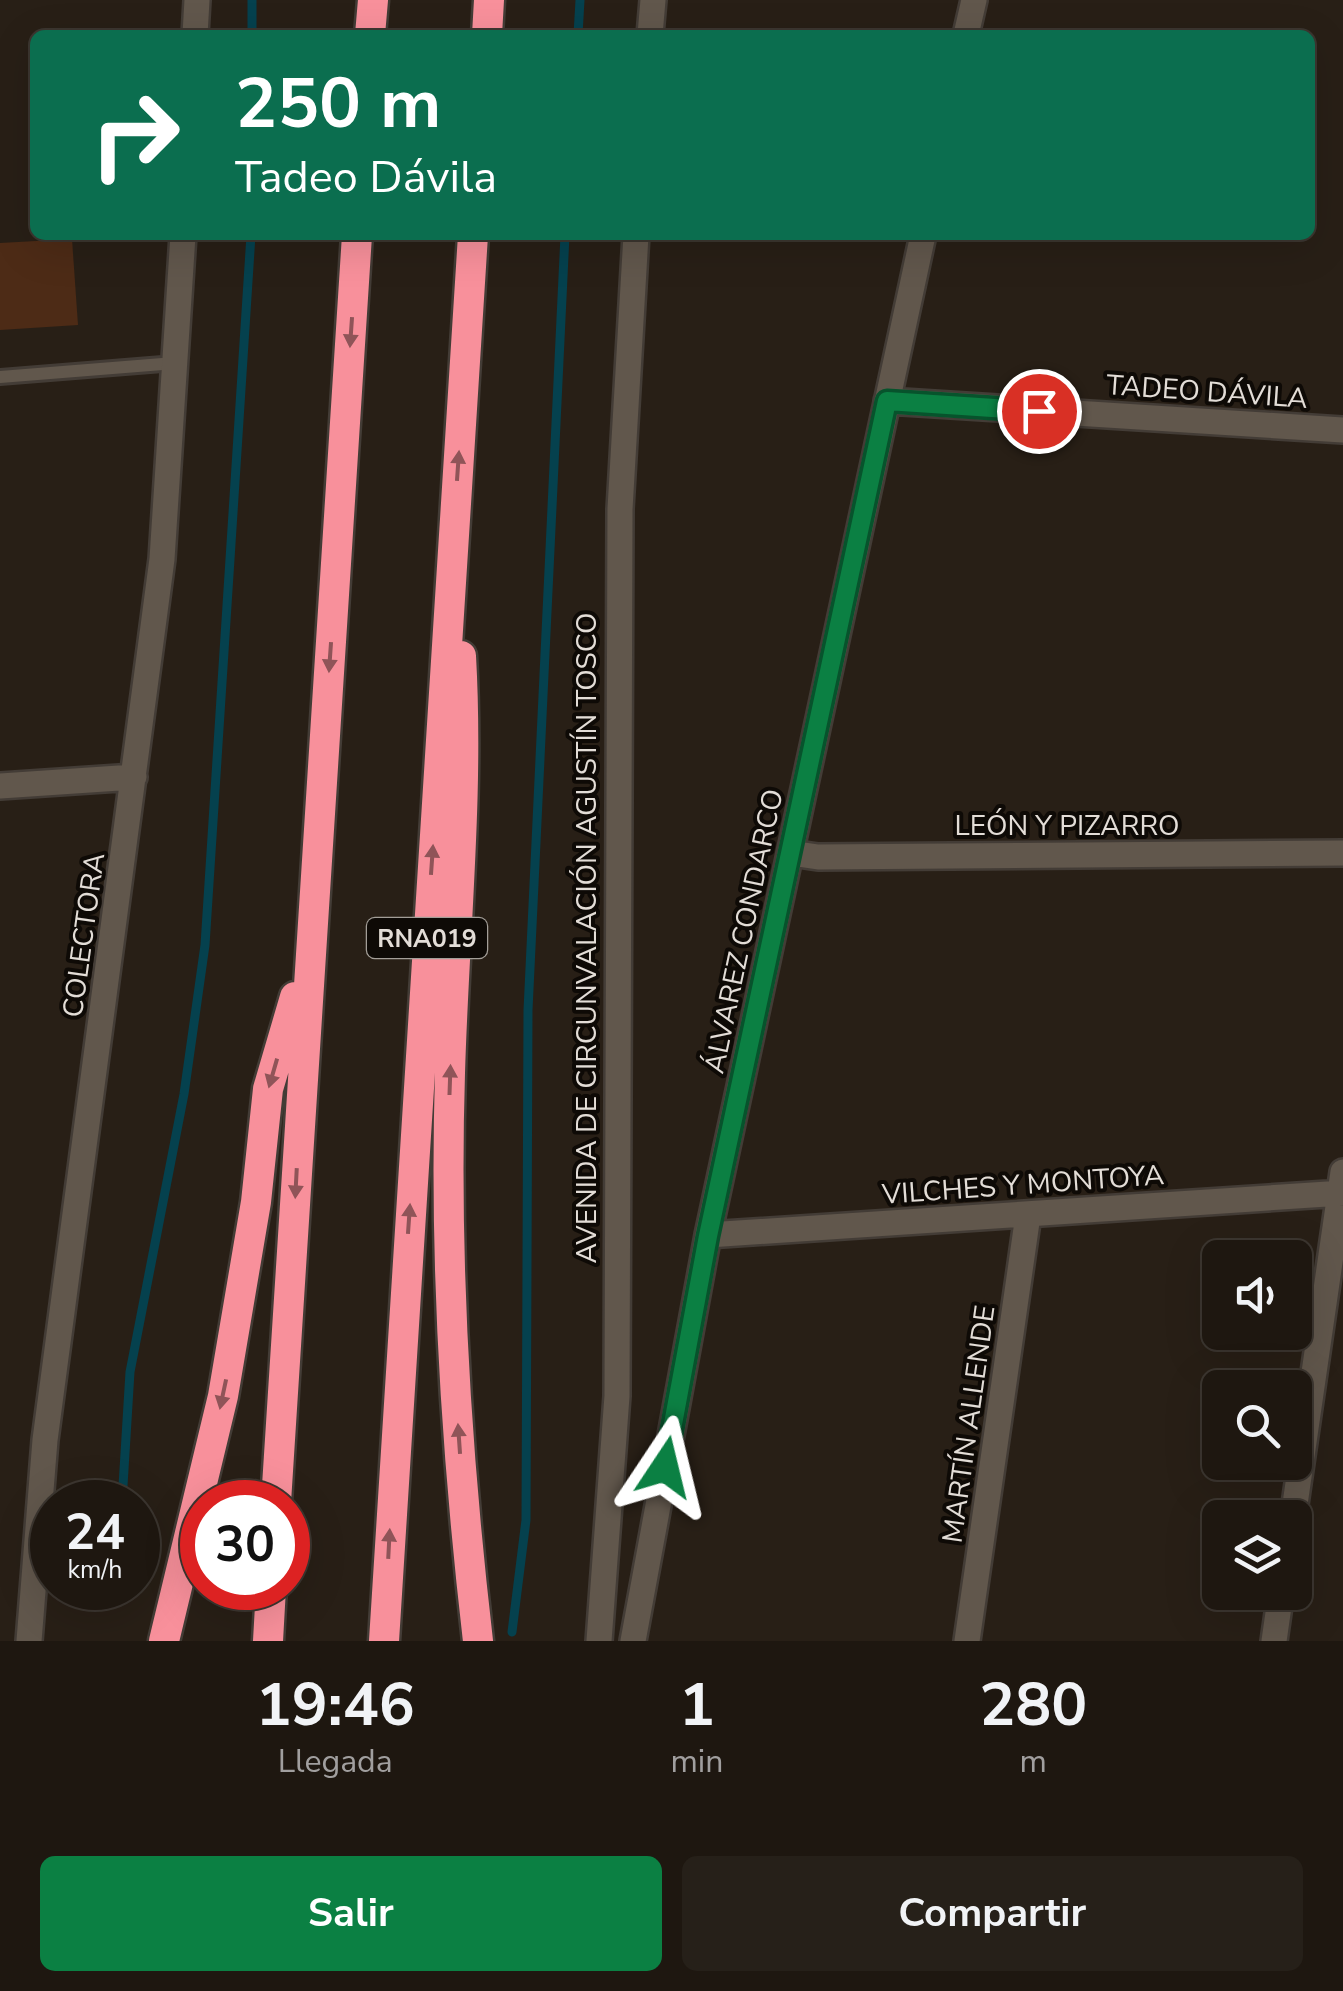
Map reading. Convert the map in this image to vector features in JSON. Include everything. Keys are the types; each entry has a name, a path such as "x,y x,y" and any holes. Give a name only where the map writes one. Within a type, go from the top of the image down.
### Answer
{"highway":[{"path":"370,30 373,0"},
{"path":"486,30 489,0"},
{"path":"277,1480 357,240"},
{"name":"RNA019","path":"384,1641 473,240"},
{"path":"454,525 467,751 450,1069 450,1300 478,1641"},
{"path":"164,1641 226,1381 256,1202 268,1089 310,946"},
{"path":"268,1641 270,1610"}],"street":[{"path":"194,30 196,0"},
{"path":"650,30 652,0"},
{"path":"967,30 974,0"},
{"name":"COLECTORA","path":"29,1641 45,1440 162,558 183,240"},
{"name":"AVENIDA DE CIRCUNVALACIÓN AGUSTÍN TOSCO","path":"599,1641 616,1426 620,509 636,240"},
{"name":"ÁLVAREZ CONDARCO","path":"632,1641 708,1236 922,240"},
{"name":"TADEO DÁVILA","path":"887,401 1343,430"},
{"path":"0,786 134,777"},
{"name":"LEÓN Y PIZARRO","path":"791,853 818,858 1343,853"},
{"path":"1295,1500 1342,1186"},
{"name":"VILCHES Y MONTOYA","path":"708,1236 1028,1215 1342,1186"},
{"name":"MARTÍN ALLENDE","path":"967,1641 1028,1215"},
{"path":"1274,1641 1279,1610"}],"lane":[{"path":"0,377 175,363"}],"building":[{"path":"72,240 78,325 0,330 0,243"}],"waterway":[{"path":"252,0 252,30"},
{"path":"578,30 580,0"},
{"path":"123,1480 130,1372 184,1094 205,945 251,240"},
{"path":"512,1632 526,1520 528,1010 565,240"}],"route":[{"path":"665,1467 708,1236 887,401 1039,411"}]}
